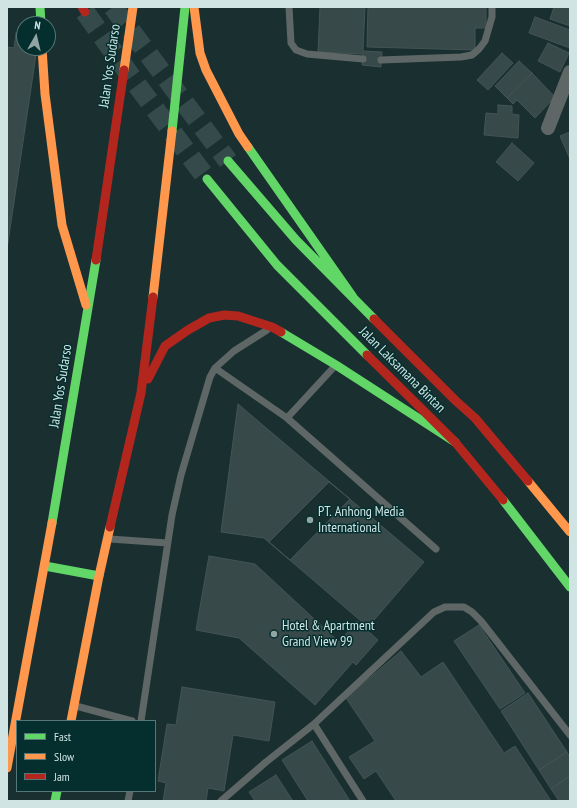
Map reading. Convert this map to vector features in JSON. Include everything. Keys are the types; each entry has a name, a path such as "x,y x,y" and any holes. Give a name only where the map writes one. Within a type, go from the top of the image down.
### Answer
{"main road":[{"name":"Jalan Yos Sudarso","path":"16,720 45,566 88,312 133,7"},
{"path":"71,720 99,576 141,393 158,260 185,7"},
{"path":"194,7 200,53 206,70 239,134 353,297"},
{"path":"43,56 45,94 62,225 88,312"},
{"name":"Jalan Laksamana Bintan","path":"228,161 296,240 475,418 518,475 570,532"},
{"name":"Jalan Laksamana Bintan","path":"206,179 277,266 455,442 500,489 570,587"},
{"path":"141,393 165,346 209,318 224,315 238,316 272,327 336,365 455,442"},
{"path":"45,566 99,576"},
{"name":"Jalan Yos Sudarso","path":"7,768 16,720"}],"street":[{"path":"548,128 570,72"}],"lane":[{"path":"290,7 291,43 296,50 307,54 363,59"},
{"path":"381,60 461,57 472,55 485,41 492,16 492,7"},
{"path":"140,720 152,654 167,543 181,475 210,377 215,368 234,351 272,327"},
{"path":"287,418 336,365"},
{"path":"215,368 287,418 436,549"},
{"path":"108,539 167,543"},
{"path":"223,800 266,762 314,724 434,612 445,607 464,607 481,621 570,735"},
{"path":"74,705 128,720"},
{"path":"314,724 362,801"}],"building":[{"path":"320,7 365,7 363,51 382,52 381,67 362,65 363,54 318,52"},
{"path":"368,7 486,7 486,28 475,28 475,50 367,47"},
{"path":"554,7 570,7 570,26 550,19"},
{"path":"535,17 570,30 570,48 529,33"},
{"path":"16,33 16,56 36,56 7,249 7,47 14,48"},
{"path":"548,43 569,53 560,72 538,61"},
{"path":"502,53 513,63 488,90 477,80"},
{"path":"519,61 532,73 507,98 495,86"},
{"path":"532,73 555,97 535,118 517,100 513,104 507,98"},
{"path":"498,105 512,106 512,114 519,115 518,138 484,135 486,113 498,114"},
{"path":"570,132 570,159 560,136"},
{"path":"512,143 534,163 518,181 496,162"},
{"path":"238,404 424,562 368,627 264,538 221,532"},
{"name":"PT. Anhong Media International","path":"329,482 350,499 290,560 269,542"},
{"name":"Hotel & Apartment Grand View 99","path":"209,556 255,564 339,642 357,621 378,640 356,665 353,662 315,705 239,638 196,630"},
{"path":"479,625 525,693 500,709 454,641"},
{"path":"401,651 421,677 443,662 504,753 515,746 551,801 396,801 376,771 364,779 349,757 375,741 346,698"},
{"path":"182,687 275,702 269,741 233,735 224,791 208,788 206,801 163,801 166,783 158,781 167,724 176,725"},
{"path":"528,693 567,752 539,770 501,711"},
{"path":"312,741 350,801 308,801 282,760"},
{"path":"567,752 570,758 570,776 551,789 539,770"},
{"path":"276,775 293,801 255,801 249,792"},
{"path":"570,776 570,801 559,801 551,789"}],"tunnel":[{"path":"113,7 228,161"},
{"path":"85,12 207,179"}],"traffic: fast":[{"path":"40,7 41,16"},
{"path":"172,131 185,7"},
{"path":"248,147 353,297"},
{"path":"228,161 296,240 374,319"},
{"path":"207,179 277,265 367,355"},
{"path":"52,523 96,260"},
{"path":"281,332 336,365 455,442"},
{"path":"503,500 570,587"},
{"path":"45,566 99,576"},
{"path":"55,801 57,792"}],"traffic: slow":[{"path":"124,70 133,7"},
{"path":"194,7 200,53 206,70 239,134 248,147"},
{"path":"43,56 45,94 62,225 86,305"},
{"path":"153,297 172,131"},
{"path":"528,481 570,532"},
{"path":"7,768 52,523"},
{"path":"71,720 110,527"}],"traffic: jam":[{"path":"82,7 85,12"},
{"path":"96,260 124,70"},
{"path":"110,527 141,393 153,297"},
{"path":"148,379 165,346 209,318 224,315 238,316 272,327 281,332"},
{"path":"374,319 475,418 528,481"},
{"path":"367,355 455,442 503,500"}],"place":[{"name":"PT. Anhong Media International","path":"310,520"},
{"name":"Hotel & Apartment Grand View 99","path":"274,634"}]}
